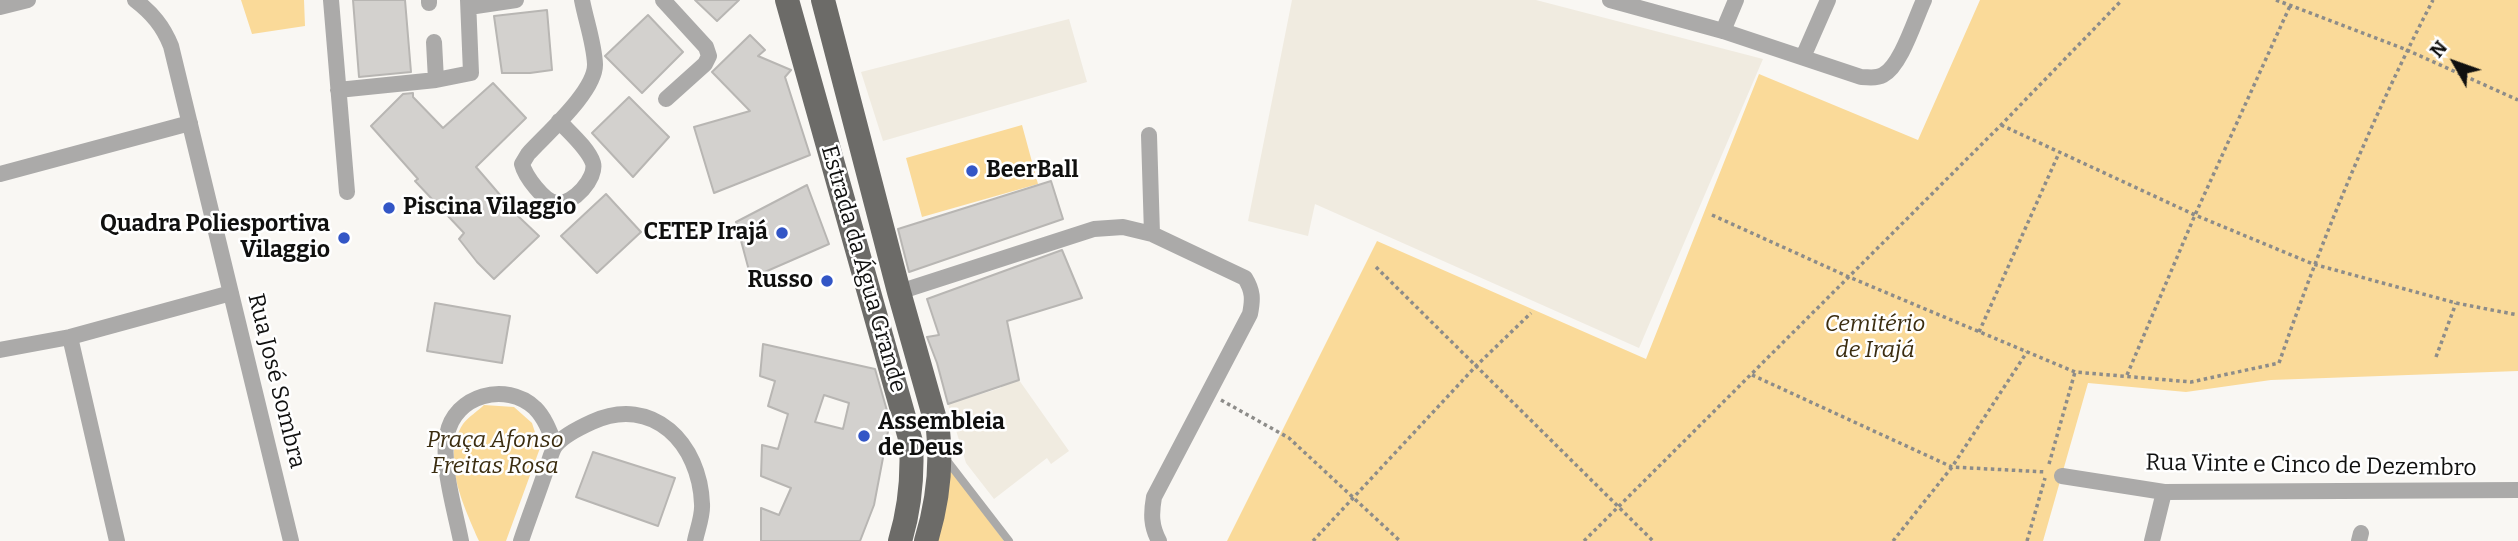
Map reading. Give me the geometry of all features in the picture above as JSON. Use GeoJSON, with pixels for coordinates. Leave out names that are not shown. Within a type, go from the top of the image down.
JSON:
{"type":"FeatureCollection","features":[{"type":"Feature","properties":{"kind":"main road","name":"Estrada da Água Grande"},"geometry":{"type":"LineString","coordinates":[[788,0],[911,442],[911,492],[900,541]]}},
{"type":"Feature","properties":{"kind":"main road","name":"Estrada da Água Grande"},"geometry":{"type":"LineString","coordinates":[[823,0],[938,430],[940,453],[933,517],[926,541]]}},
{"type":"Feature","properties":{"kind":"street"},"geometry":{"type":"LineString","coordinates":[[0,7],[28,0]]}},
{"type":"Feature","properties":{"kind":"street","name":"Rua José Sombra"},"geometry":{"type":"LineString","coordinates":[[135,0],[150,11],[165,30],[291,541]]}},
{"type":"Feature","properties":{"kind":"street"},"geometry":{"type":"LineString","coordinates":[[331,0],[347,192]]}},
{"type":"Feature","properties":{"kind":"street"},"geometry":{"type":"LineString","coordinates":[[338,90],[436,80],[471,73],[468,4],[516,0]]}},
{"type":"Feature","properties":{"kind":"street"},"geometry":{"type":"LineString","coordinates":[[559,121],[589,155],[593,164],[593,175],[579,193],[556,204],[525,175],[522,164],[528,154],[583,94],[591,81],[595,66],[582,0]]}},
{"type":"Feature","properties":{"kind":"street"},"geometry":{"type":"LineString","coordinates":[[663,0],[706,47],[709,56],[705,64],[666,99]]}},
{"type":"Feature","properties":{"kind":"street"},"geometry":{"type":"LineString","coordinates":[[1612,0],[1723,31],[1872,78],[1880,77],[1894,65],[1924,0]]}},
{"type":"Feature","properties":{"kind":"street"},"geometry":{"type":"LineString","coordinates":[[1723,31],[1736,0]]}},
{"type":"Feature","properties":{"kind":"street"},"geometry":{"type":"LineString","coordinates":[[1803,57],[1828,0]]}},
{"type":"Feature","properties":{"kind":"street"},"geometry":{"type":"LineString","coordinates":[[434,42],[436,80]]}},
{"type":"Feature","properties":{"kind":"street"},"geometry":{"type":"LineString","coordinates":[[0,174],[190,123]]}},
{"type":"Feature","properties":{"kind":"street"},"geometry":{"type":"LineString","coordinates":[[1149,135],[1152,234]]}},
{"type":"Feature","properties":{"kind":"street"},"geometry":{"type":"LineString","coordinates":[[899,292],[1094,229],[1123,227],[1152,234],[1245,278],[1252,288],[1250,314],[1154,497],[1151,514],[1153,530],[1159,541]]}},
{"type":"Feature","properties":{"kind":"street"},"geometry":{"type":"LineString","coordinates":[[0,350],[70,337],[231,293]]}},
{"type":"Feature","properties":{"kind":"street"},"geometry":{"type":"LineString","coordinates":[[70,337],[117,541]]}},
{"type":"Feature","properties":{"kind":"street"},"geometry":{"type":"LineString","coordinates":[[461,541],[446,463],[447,435],[455,414],[474,399],[497,392],[522,398],[535,408],[546,422],[555,445]]}},
{"type":"Feature","properties":{"kind":"street"},"geometry":{"type":"LineString","coordinates":[[521,541],[555,445],[580,427],[603,417],[629,412],[657,420],[673,432],[687,448],[698,474],[703,506],[695,541]]}},
{"type":"Feature","properties":{"kind":"street","name":"Rua Vinte e Cinco de Dezembro"},"geometry":{"type":"LineString","coordinates":[[2054,474],[2164,492],[2518,490]]}},
{"type":"Feature","properties":{"kind":"street"},"geometry":{"type":"LineString","coordinates":[[2152,541],[2164,492]]}},
{"type":"Feature","properties":{"kind":"lane"},"geometry":{"type":"LineString","coordinates":[[940,453],[954,467],[1009,541]]}},
{"type":"Feature","properties":{"kind":"path"},"geometry":{"type":"LineString","coordinates":[[1584,541],[2001,125],[2122,0]]}},
{"type":"Feature","properties":{"kind":"path"},"geometry":{"type":"LineString","coordinates":[[2276,0],[2407,50],[2518,100]]}},
{"type":"Feature","properties":{"kind":"path"},"geometry":{"type":"LineString","coordinates":[[1712,215],[1849,277],[2075,372],[2190,382],[2279,363],[2313,264],[2407,50],[2433,0]]}},
{"type":"Feature","properties":{"kind":"path"},"geometry":{"type":"LineString","coordinates":[[2127,375],[2195,215],[2290,6]]}},
{"type":"Feature","properties":{"kind":"path"},"geometry":{"type":"LineString","coordinates":[[2001,125],[2195,215],[2313,264],[2456,303],[2518,315]]}},
{"type":"Feature","properties":{"kind":"path"},"geometry":{"type":"LineString","coordinates":[[1979,332],[2059,153]]}},
{"type":"Feature","properties":{"kind":"path"},"geometry":{"type":"LineString","coordinates":[[1376,267],[1653,541]]}},
{"type":"Feature","properties":{"kind":"path"},"geometry":{"type":"LineString","coordinates":[[2436,357],[2456,303]]}},
{"type":"Feature","properties":{"kind":"path"},"geometry":{"type":"LineString","coordinates":[[1313,541],[1476,366],[1531,313]]}},
{"type":"Feature","properties":{"kind":"path"},"geometry":{"type":"LineString","coordinates":[[1893,541],[1952,467],[2027,352]]}},
{"type":"Feature","properties":{"kind":"path"},"geometry":{"type":"LineString","coordinates":[[2027,541],[2054,474],[2075,372]]}},
{"type":"Feature","properties":{"kind":"path"},"geometry":{"type":"LineString","coordinates":[[1752,375],[1952,467],[2054,474]]}},
{"type":"Feature","properties":{"kind":"path"},"geometry":{"type":"LineString","coordinates":[[1208,393],[1289,438],[1400,541]]}},
{"type":"Feature","properties":{"kind":"shaded area"},"geometry":{"type":"Polygon","coordinates":[[[1292,0],[1536,0],[1763,59],[1639,348],[1315,204],[1308,236],[1248,221],[1292,0]]]}},
{"type":"Feature","properties":{"kind":"shaded area"},"geometry":{"type":"Polygon","coordinates":[[[1069,19],[1087,82],[883,141],[861,72],[1069,19]]]}},
{"type":"Feature","properties":{"kind":"shaded area"},"geometry":{"type":"Polygon","coordinates":[[[1019,380],[1069,451],[1051,464],[1047,458],[994,499],[966,463],[948,404],[1001,388],[1000,384],[1019,380]]]}},
{"type":"Feature","properties":{"kind":"green space"},"geometry":{"type":"Polygon","coordinates":[[[241,0],[304,0],[305,26],[252,34],[241,0]]]}},
{"type":"Feature","properties":{"kind":"green space","name":"Cemitério de Irajá"},"geometry":{"type":"Polygon","coordinates":[[[1980,0],[2518,0],[2518,371],[2271,380],[2186,392],[2088,383],[2043,541],[1227,541],[1377,241],[1646,359],[1759,74],[1918,140],[1980,0]]]}},
{"type":"Feature","properties":{"kind":"green space","name":"BeerBall"},"geometry":{"type":"Polygon","coordinates":[[[1022,125],[1038,184],[922,217],[906,158],[1022,125]]]}},
{"type":"Feature","properties":{"kind":"green space","name":"Praça Afonso Freitas Rosa"},"geometry":{"type":"Polygon","coordinates":[[[484,405],[514,407],[532,423],[540,448],[506,541],[479,541],[462,499],[454,468],[454,452],[463,424],[484,405]]]}},
{"type":"Feature","properties":{"kind":"green space"},"geometry":{"type":"Polygon","coordinates":[[[944,459],[1004,541],[930,541],[944,459]]]}},
{"type":"Feature","properties":{"kind":"building"},"geometry":{"type":"Polygon","coordinates":[[[353,0],[405,0],[411,72],[359,77],[353,0]]]}},
{"type":"Feature","properties":{"kind":"building"},"geometry":{"type":"Polygon","coordinates":[[[695,0],[739,0],[717,21],[695,0]]]}},
{"type":"Feature","properties":{"kind":"building"},"geometry":{"type":"Polygon","coordinates":[[[547,10],[552,70],[502,73],[494,16],[547,10]]]}},
{"type":"Feature","properties":{"kind":"building"},"geometry":{"type":"Polygon","coordinates":[[[648,15],[683,52],[642,93],[605,56],[648,15]]]}},
{"type":"Feature","properties":{"kind":"building"},"geometry":{"type":"Polygon","coordinates":[[[750,35],[765,50],[758,56],[791,70],[785,77],[810,155],[714,193],[694,127],[750,111],[712,72],[750,35]]]}},
{"type":"Feature","properties":{"kind":"building"},"geometry":{"type":"Polygon","coordinates":[[[493,83],[526,118],[476,167],[539,236],[494,279],[459,239],[464,233],[415,181],[418,179],[371,126],[403,94],[413,93],[413,97],[443,128],[493,83]]]}},
{"type":"Feature","properties":{"kind":"building"},"geometry":{"type":"Polygon","coordinates":[[[629,97],[669,137],[633,177],[592,133],[629,97]]]}},
{"type":"Feature","properties":{"kind":"building"},"geometry":{"type":"Polygon","coordinates":[[[1051,181],[1063,219],[909,272],[898,229],[1051,181]]]}},
{"type":"Feature","properties":{"kind":"building","name":"CETEP Irajá"},"geometry":{"type":"Polygon","coordinates":[[[807,185],[829,244],[751,278],[736,222],[807,185]]]}},
{"type":"Feature","properties":{"kind":"building"},"geometry":{"type":"Polygon","coordinates":[[[606,194],[641,232],[597,273],[561,236],[606,194]]]}},
{"type":"Feature","properties":{"kind":"building"},"geometry":{"type":"Polygon","coordinates":[[[1062,250],[1082,298],[1007,321],[1019,380],[948,404],[927,337],[939,335],[927,299],[1062,250]]]}},
{"type":"Feature","properties":{"kind":"building"},"geometry":{"type":"Polygon","coordinates":[[[435,303],[510,316],[502,363],[427,351],[435,303]]]}},
{"type":"Feature","properties":{"kind":"building"},"geometry":{"type":"Polygon","coordinates":[[[763,344],[875,369],[890,421],[874,505],[860,541],[761,541],[761,508],[779,515],[791,488],[761,476],[762,445],[778,449],[788,414],[768,406],[775,381],[760,376],[763,344]],[[824,395],[815,422],[843,429],[849,403],[824,395]]]}},
{"type":"Feature","properties":{"kind":"building"},"geometry":{"type":"Polygon","coordinates":[[[593,452],[675,478],[658,526],[576,497],[593,452]]]}},
{"type":"Feature","properties":{"kind":"place","name":"BeerBall"},"geometry":{"type":"Point","coordinates":[972,171]}},
{"type":"Feature","properties":{"kind":"place","name":"Piscina Vilaggio"},"geometry":{"type":"Point","coordinates":[389,208]}},
{"type":"Feature","properties":{"kind":"place","name":"CETEP Irajá"},"geometry":{"type":"Point","coordinates":[782,233]}},
{"type":"Feature","properties":{"kind":"place","name":"Quadra Poliesportiva Vilaggio"},"geometry":{"type":"Point","coordinates":[344,238]}},
{"type":"Feature","properties":{"kind":"place","name":"Russo"},"geometry":{"type":"Point","coordinates":[827,281]}},
{"type":"Feature","properties":{"kind":"place","name":"Assembleia de Deus"},"geometry":{"type":"Point","coordinates":[864,436]}}]}
